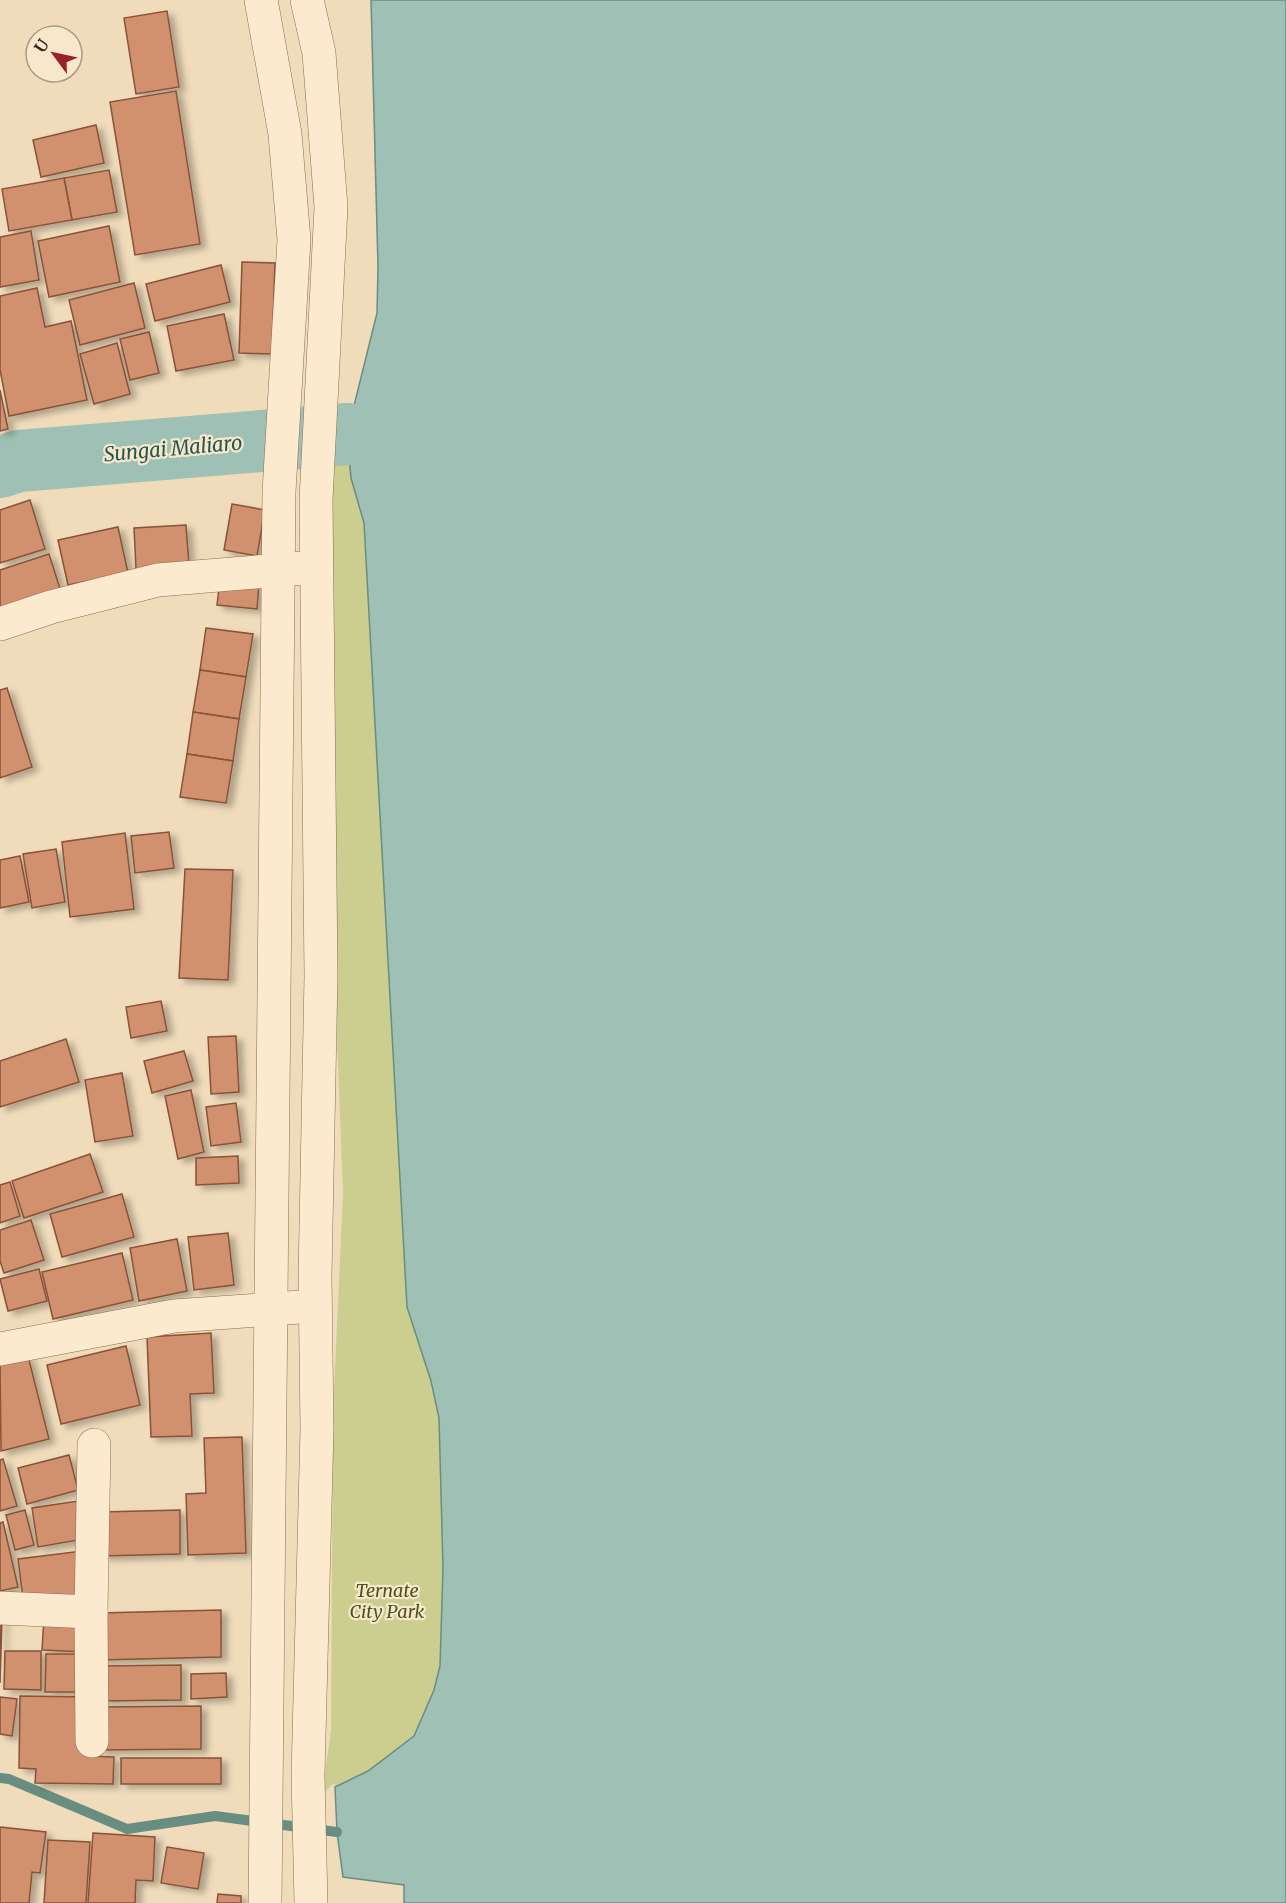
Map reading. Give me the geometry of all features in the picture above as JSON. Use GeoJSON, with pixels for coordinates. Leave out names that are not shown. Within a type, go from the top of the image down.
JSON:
{"type":"FeatureCollection","features":[{"type":"Feature","properties":{"kind":"street"},"geometry":{"type":"LineString","coordinates":[[261,0],[285,134],[294,240],[279,492],[265,1903]]}},
{"type":"Feature","properties":{"kind":"street"},"geometry":{"type":"LineString","coordinates":[[308,0],[319,53],[331,207],[316,500],[321,976],[315,1306],[317,1429],[308,1775],[311,1903]]}},
{"type":"Feature","properties":{"kind":"street"},"geometry":{"type":"LineString","coordinates":[[274,69],[319,53]]}},
{"type":"Feature","properties":{"kind":"street"},"geometry":{"type":"LineString","coordinates":[[0,624],[158,580],[316,567]]}},
{"type":"Feature","properties":{"kind":"street"},"geometry":{"type":"LineString","coordinates":[[0,1349],[174,1316],[315,1306]]}},
{"type":"Feature","properties":{"kind":"street"},"geometry":{"type":"LineString","coordinates":[[92,1742],[91,1612],[94,1445]]}},
{"type":"Feature","properties":{"kind":"street"},"geometry":{"type":"LineString","coordinates":[[0,1608],[91,1612]]}},
{"type":"Feature","properties":{"kind":"green space","name":"Ternate City Park"},"geometry":{"type":"Polygon","coordinates":[[[348,443],[351,478],[364,523],[407,1307],[431,1381],[439,1418],[443,1568],[440,1666],[434,1690],[414,1736],[368,1771],[339,1788],[333,1784],[322,1794],[331,1730],[333,1412],[343,1194],[336,1011],[330,471],[348,443]]]}},
{"type":"Feature","properties":{"kind":"water"},"geometry":{"type":"Polygon","coordinates":[[[371,0],[1286,0],[1286,1903],[404,1903],[404,1885],[343,1877],[337,1832],[335,1787],[368,1771],[414,1736],[434,1690],[440,1666],[443,1568],[439,1418],[431,1381],[407,1307],[364,523],[351,478],[347,434],[377,313],[378,267],[371,0]]]}},
{"type":"Feature","properties":{"kind":"building"},"geometry":{"type":"Polygon","coordinates":[[[167,11],[179,87],[136,94],[124,18],[167,11]]]}},
{"type":"Feature","properties":{"kind":"building"},"geometry":{"type":"Polygon","coordinates":[[[176,91],[200,244],[135,255],[110,102],[176,91]]]}},
{"type":"Feature","properties":{"kind":"building"},"geometry":{"type":"Polygon","coordinates":[[[96,125],[104,163],[41,177],[33,140],[96,125]]]}},
{"type":"Feature","properties":{"kind":"building"},"geometry":{"type":"Polygon","coordinates":[[[109,170],[117,212],[72,220],[64,178],[109,170]]]}},
{"type":"Feature","properties":{"kind":"building"},"geometry":{"type":"Polygon","coordinates":[[[64,178],[72,220],[9,231],[2,189],[64,178]]]}},
{"type":"Feature","properties":{"kind":"building"},"geometry":{"type":"Polygon","coordinates":[[[109,226],[120,282],[49,297],[38,241],[109,226]]]}},
{"type":"Feature","properties":{"kind":"building"},"geometry":{"type":"Polygon","coordinates":[[[31,231],[39,280],[0,287],[0,237],[31,231]]]}},
{"type":"Feature","properties":{"kind":"building"},"geometry":{"type":"Polygon","coordinates":[[[242,262],[275,263],[272,354],[239,353],[242,262]]]}},
{"type":"Feature","properties":{"kind":"building"},"geometry":{"type":"Polygon","coordinates":[[[221,265],[230,302],[155,321],[146,284],[221,265]]]}},
{"type":"Feature","properties":{"kind":"building"},"geometry":{"type":"Polygon","coordinates":[[[134,283],[145,328],[80,345],[69,300],[134,283]]]}},
{"type":"Feature","properties":{"kind":"building"},"geometry":{"type":"Polygon","coordinates":[[[37,288],[45,327],[71,321],[87,400],[9,416],[0,370],[0,296],[37,288]]]}},
{"type":"Feature","properties":{"kind":"building"},"geometry":{"type":"Polygon","coordinates":[[[224,314],[234,360],[176,371],[167,326],[224,314]]]}},
{"type":"Feature","properties":{"kind":"building"},"geometry":{"type":"Polygon","coordinates":[[[149,332],[159,373],[130,380],[120,339],[149,332]]]}},
{"type":"Feature","properties":{"kind":"building"},"geometry":{"type":"Polygon","coordinates":[[[117,343],[130,394],[94,404],[80,354],[117,343]]]}},
{"type":"Feature","properties":{"kind":"building"},"geometry":{"type":"Polygon","coordinates":[[[0,390],[8,429],[0,431],[0,390]]]}},
{"type":"Feature","properties":{"kind":"building"},"geometry":{"type":"Polygon","coordinates":[[[30,500],[45,549],[0,563],[0,510],[30,500]]]}},
{"type":"Feature","properties":{"kind":"building"},"geometry":{"type":"Polygon","coordinates":[[[232,504],[265,510],[257,556],[224,550],[232,504]]]}},
{"type":"Feature","properties":{"kind":"building"},"geometry":{"type":"Polygon","coordinates":[[[186,525],[189,565],[136,569],[134,528],[186,525]]]}},
{"type":"Feature","properties":{"kind":"building"},"geometry":{"type":"Polygon","coordinates":[[[118,527],[128,573],[68,585],[58,540],[118,527]]]}},
{"type":"Feature","properties":{"kind":"building"},"geometry":{"type":"Polygon","coordinates":[[[49,554],[62,595],[0,614],[0,570],[49,554]]]}},
{"type":"Feature","properties":{"kind":"building"},"geometry":{"type":"Polygon","coordinates":[[[220,580],[259,584],[257,609],[217,605],[220,580]]]}},
{"type":"Feature","properties":{"kind":"building"},"geometry":{"type":"Polygon","coordinates":[[[206,628],[253,634],[246,677],[200,670],[206,628]]]}},
{"type":"Feature","properties":{"kind":"building"},"geometry":{"type":"Polygon","coordinates":[[[200,670],[246,677],[239,719],[193,712],[200,670]]]}},
{"type":"Feature","properties":{"kind":"building"},"geometry":{"type":"Polygon","coordinates":[[[7,688],[32,767],[0,778],[0,690],[7,688]]]}},
{"type":"Feature","properties":{"kind":"building"},"geometry":{"type":"Polygon","coordinates":[[[193,712],[239,719],[233,761],[187,754],[193,712]]]}},
{"type":"Feature","properties":{"kind":"building"},"geometry":{"type":"Polygon","coordinates":[[[187,754],[233,761],[226,803],[180,797],[187,754]]]}},
{"type":"Feature","properties":{"kind":"building"},"geometry":{"type":"Polygon","coordinates":[[[169,832],[174,868],[135,873],[131,836],[169,832]]]}},
{"type":"Feature","properties":{"kind":"building"},"geometry":{"type":"Polygon","coordinates":[[[125,833],[134,909],[70,917],[62,842],[125,833]]]}},
{"type":"Feature","properties":{"kind":"building"},"geometry":{"type":"Polygon","coordinates":[[[56,849],[65,902],[32,908],[23,854],[56,849]]]}},
{"type":"Feature","properties":{"kind":"building"},"geometry":{"type":"Polygon","coordinates":[[[20,856],[29,902],[0,908],[0,860],[20,856]]]}},
{"type":"Feature","properties":{"kind":"building"},"geometry":{"type":"Polygon","coordinates":[[[185,869],[233,870],[228,980],[179,978],[185,869]]]}},
{"type":"Feature","properties":{"kind":"building"},"geometry":{"type":"Polygon","coordinates":[[[161,1001],[167,1031],[131,1038],[126,1007],[161,1001]]]}},
{"type":"Feature","properties":{"kind":"building"},"geometry":{"type":"Polygon","coordinates":[[[236,1036],[239,1092],[211,1094],[208,1037],[236,1036]]]}},
{"type":"Feature","properties":{"kind":"building"},"geometry":{"type":"Polygon","coordinates":[[[66,1039],[79,1082],[0,1107],[0,1061],[66,1039]]]}},
{"type":"Feature","properties":{"kind":"building"},"geometry":{"type":"Polygon","coordinates":[[[184,1051],[193,1081],[152,1093],[144,1061],[184,1051]]]}},
{"type":"Feature","properties":{"kind":"building"},"geometry":{"type":"Polygon","coordinates":[[[122,1073],[133,1136],[95,1142],[85,1080],[122,1073]]]}},
{"type":"Feature","properties":{"kind":"building"},"geometry":{"type":"Polygon","coordinates":[[[191,1090],[204,1152],[178,1159],[165,1096],[191,1090]]]}},
{"type":"Feature","properties":{"kind":"building"},"geometry":{"type":"Polygon","coordinates":[[[236,1103],[241,1142],[211,1146],[206,1107],[236,1103]]]}},
{"type":"Feature","properties":{"kind":"building"},"geometry":{"type":"Polygon","coordinates":[[[90,1154],[103,1192],[24,1218],[12,1181],[90,1154]]]}},
{"type":"Feature","properties":{"kind":"building"},"geometry":{"type":"Polygon","coordinates":[[[238,1156],[239,1183],[196,1185],[196,1158],[238,1156]]]}},
{"type":"Feature","properties":{"kind":"building"},"geometry":{"type":"Polygon","coordinates":[[[10,1182],[20,1216],[0,1223],[0,1185],[10,1182]]]}},
{"type":"Feature","properties":{"kind":"building"},"geometry":{"type":"Polygon","coordinates":[[[122,1194],[134,1237],[62,1257],[50,1214],[122,1194]]]}},
{"type":"Feature","properties":{"kind":"building"},"geometry":{"type":"Polygon","coordinates":[[[31,1220],[44,1260],[4,1273],[0,1261],[0,1230],[31,1220]]]}},
{"type":"Feature","properties":{"kind":"building"},"geometry":{"type":"Polygon","coordinates":[[[228,1233],[234,1285],[194,1290],[188,1237],[228,1233]]]}},
{"type":"Feature","properties":{"kind":"building"},"geometry":{"type":"Polygon","coordinates":[[[177,1239],[187,1291],[139,1301],[130,1248],[177,1239]]]}},
{"type":"Feature","properties":{"kind":"building"},"geometry":{"type":"Polygon","coordinates":[[[122,1253],[133,1300],[53,1319],[42,1272],[122,1253]]]}},
{"type":"Feature","properties":{"kind":"building"},"geometry":{"type":"Polygon","coordinates":[[[39,1269],[47,1301],[8,1311],[0,1279],[39,1269]]]}},
{"type":"Feature","properties":{"kind":"building"},"geometry":{"type":"Polygon","coordinates":[[[211,1333],[214,1393],[190,1394],[192,1436],[151,1437],[147,1337],[211,1333]]]}},
{"type":"Feature","properties":{"kind":"building"},"geometry":{"type":"Polygon","coordinates":[[[126,1346],[140,1405],[61,1424],[47,1365],[126,1346]]]}},
{"type":"Feature","properties":{"kind":"building"},"geometry":{"type":"Polygon","coordinates":[[[28,1356],[49,1439],[1,1451],[0,1363],[28,1356]]]}},
{"type":"Feature","properties":{"kind":"building"},"geometry":{"type":"Polygon","coordinates":[[[242,1437],[246,1553],[188,1555],[186,1494],[206,1493],[204,1438],[242,1437]]]}},
{"type":"Feature","properties":{"kind":"building"},"geometry":{"type":"Polygon","coordinates":[[[69,1455],[78,1490],[27,1504],[18,1468],[69,1455]]]}},
{"type":"Feature","properties":{"kind":"building"},"geometry":{"type":"Polygon","coordinates":[[[3,1459],[17,1506],[0,1511],[0,1460],[3,1459]]]}},
{"type":"Feature","properties":{"kind":"building"},"geometry":{"type":"Polygon","coordinates":[[[78,1501],[84,1539],[38,1547],[32,1508],[78,1501]]]}},
{"type":"Feature","properties":{"kind":"building"},"geometry":{"type":"Polygon","coordinates":[[[25,1510],[34,1545],[15,1550],[6,1515],[25,1510]]]}},
{"type":"Feature","properties":{"kind":"building"},"geometry":{"type":"Polygon","coordinates":[[[180,1510],[180,1554],[102,1556],[101,1512],[180,1510]]]}},
{"type":"Feature","properties":{"kind":"building"},"geometry":{"type":"Polygon","coordinates":[[[3,1522],[18,1587],[0,1591],[0,1523],[3,1522]]]}},
{"type":"Feature","properties":{"kind":"building"},"geometry":{"type":"Polygon","coordinates":[[[82,1551],[88,1598],[24,1606],[18,1559],[82,1551]]]}},
{"type":"Feature","properties":{"kind":"building"},"geometry":{"type":"Polygon","coordinates":[[[221,1610],[221,1657],[99,1660],[99,1613],[221,1610]]]}},
{"type":"Feature","properties":{"kind":"building"},"geometry":{"type":"Polygon","coordinates":[[[44,1618],[86,1620],[85,1652],[42,1650],[44,1618]]]}},
{"type":"Feature","properties":{"kind":"building"},"geometry":{"type":"Polygon","coordinates":[[[0,1619],[2,1619],[0,1683],[0,1619]]]}},
{"type":"Feature","properties":{"kind":"building"},"geometry":{"type":"Polygon","coordinates":[[[5,1651],[41,1651],[41,1690],[4,1689],[5,1651]]]}},
{"type":"Feature","properties":{"kind":"building"},"geometry":{"type":"Polygon","coordinates":[[[46,1654],[87,1654],[87,1692],[45,1692],[46,1654]]]}},
{"type":"Feature","properties":{"kind":"building"},"geometry":{"type":"Polygon","coordinates":[[[181,1665],[181,1700],[102,1701],[102,1666],[181,1665]]]}},
{"type":"Feature","properties":{"kind":"building"},"geometry":{"type":"Polygon","coordinates":[[[226,1673],[227,1697],[191,1699],[191,1674],[226,1673]]]}},
{"type":"Feature","properties":{"kind":"building"},"geometry":{"type":"Polygon","coordinates":[[[20,1696],[90,1697],[88,1756],[114,1757],[113,1784],[35,1783],[36,1769],[19,1768],[20,1696]]]}},
{"type":"Feature","properties":{"kind":"building"},"geometry":{"type":"Polygon","coordinates":[[[0,1697],[17,1699],[12,1736],[0,1734],[0,1697]]]}},
{"type":"Feature","properties":{"kind":"building"},"geometry":{"type":"Polygon","coordinates":[[[201,1706],[201,1749],[99,1750],[99,1707],[201,1706]]]}},
{"type":"Feature","properties":{"kind":"building"},"geometry":{"type":"Polygon","coordinates":[[[121,1758],[221,1758],[221,1784],[121,1784],[121,1758]]]}},
{"type":"Feature","properties":{"kind":"building"},"geometry":{"type":"Polygon","coordinates":[[[0,1827],[46,1832],[40,1873],[32,1872],[29,1903],[0,1903],[0,1827]]]}},
{"type":"Feature","properties":{"kind":"building"},"geometry":{"type":"Polygon","coordinates":[[[93,1833],[155,1837],[153,1881],[136,1880],[135,1903],[88,1903],[93,1833]]]}},
{"type":"Feature","properties":{"kind":"building"},"geometry":{"type":"Polygon","coordinates":[[[48,1840],[90,1842],[86,1903],[44,1903],[48,1840]]]}},
{"type":"Feature","properties":{"kind":"building"},"geometry":{"type":"Polygon","coordinates":[[[167,1847],[204,1853],[198,1889],[161,1883],[167,1847]]]}},
{"type":"Feature","properties":{"kind":"building"},"geometry":{"type":"Polygon","coordinates":[[[218,1894],[241,1896],[241,1903],[217,1903],[218,1894]]]}},
{"type":"Feature","properties":{"kind":"waterway","name":"Sungai Maliaro"},"geometry":{"type":"LineString","coordinates":[[0,467],[19,461],[347,434]]}},
{"type":"Feature","properties":{"kind":"waterway"},"geometry":{"type":"LineString","coordinates":[[0,1778],[9,1779],[127,1829],[215,1816],[337,1832]]}}]}
